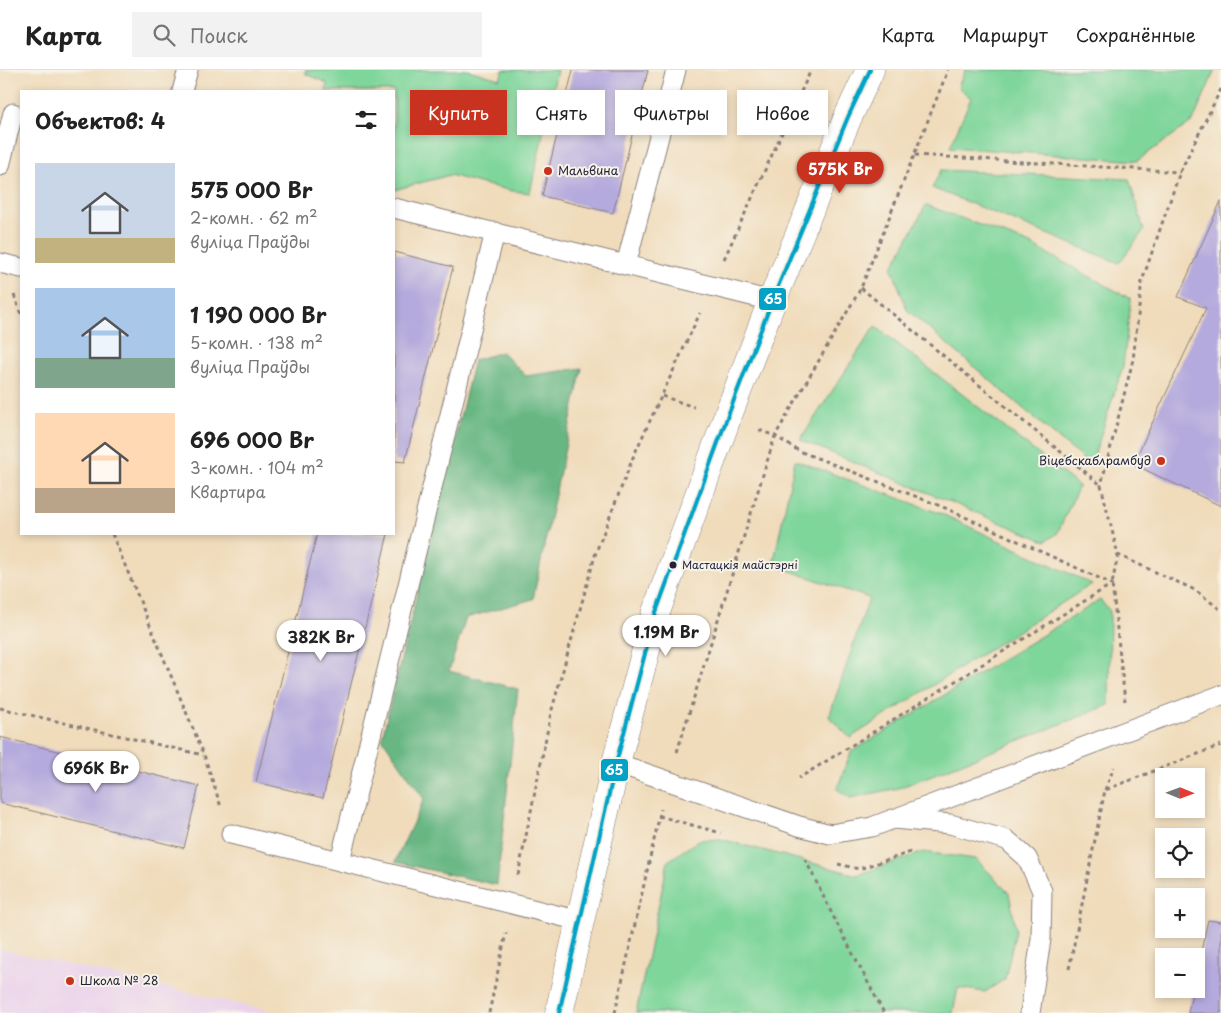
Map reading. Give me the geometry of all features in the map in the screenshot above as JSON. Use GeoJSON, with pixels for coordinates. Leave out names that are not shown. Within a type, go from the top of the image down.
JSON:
{"type":"FeatureCollection","features":[{"type":"Feature","properties":{"kind":"main road"},"geometry":{"type":"LineString","coordinates":[[559,1013],[616,763],[656,612],[772,301],[848,117],[870,70]]}},
{"type":"Feature","properties":{"kind":"lane"},"geometry":{"type":"LineString","coordinates":[[182,90],[188,70]]}},
{"type":"Feature","properties":{"kind":"lane"},"geometry":{"type":"LineString","coordinates":[[626,265],[676,70]]}},
{"type":"Feature","properties":{"kind":"lane"},"geometry":{"type":"LineString","coordinates":[[0,166],[11,112]]}},
{"type":"Feature","properties":{"kind":"lane"},"geometry":{"type":"LineString","coordinates":[[395,208],[772,301]]}},
{"type":"Feature","properties":{"kind":"lane"},"geometry":{"type":"LineString","coordinates":[[340,861],[495,232]]}},
{"type":"Feature","properties":{"kind":"lane"},"geometry":{"type":"LineString","coordinates":[[0,263],[20,268]]}},
{"type":"Feature","properties":{"kind":"lane"},"geometry":{"type":"LineString","coordinates":[[616,763],[799,826],[830,834],[872,827],[1221,695]]}},
{"type":"Feature","properties":{"kind":"lane"},"geometry":{"type":"LineString","coordinates":[[893,819],[950,824],[1007,840],[1027,858],[1042,891],[1041,938],[1030,1013]]}},
{"type":"Feature","properties":{"kind":"lane"},"geometry":{"type":"LineString","coordinates":[[231,834],[580,921]]}},
{"type":"Feature","properties":{"kind":"path"},"geometry":{"type":"LineString","coordinates":[[518,876],[551,713],[596,552],[634,455],[811,70]]}},
{"type":"Feature","properties":{"kind":"path"},"geometry":{"type":"LineString","coordinates":[[615,1013],[668,780],[774,436],[861,288],[948,70]]}},
{"type":"Feature","properties":{"kind":"path"},"geometry":{"type":"LineString","coordinates":[[1068,974],[1105,790],[1128,730],[1112,584],[1118,555],[1101,485],[1133,360],[1142,281],[1180,172],[1221,89]]}},
{"type":"Feature","properties":{"kind":"path"},"geometry":{"type":"LineString","coordinates":[[915,155],[1180,172]]}},
{"type":"Feature","properties":{"kind":"path"},"geometry":{"type":"LineString","coordinates":[[861,288],[1101,485]]}},
{"type":"Feature","properties":{"kind":"path"},"geometry":{"type":"LineString","coordinates":[[662,396],[774,436],[799,451],[943,507],[1112,584]]}},
{"type":"Feature","properties":{"kind":"path"},"geometry":{"type":"LineString","coordinates":[[112,535],[204,755],[231,834]]}},
{"type":"Feature","properties":{"kind":"path"},"geometry":{"type":"LineString","coordinates":[[1118,555],[1195,590],[1221,610]]}},
{"type":"Feature","properties":{"kind":"path"},"geometry":{"type":"LineString","coordinates":[[799,778],[1112,584]]}},
{"type":"Feature","properties":{"kind":"path"},"geometry":{"type":"LineString","coordinates":[[0,708],[204,755]]}},
{"type":"Feature","properties":{"kind":"path"},"geometry":{"type":"LineString","coordinates":[[1105,790],[1221,745]]}},
{"type":"Feature","properties":{"kind":"path"},"geometry":{"type":"LineString","coordinates":[[659,816],[722,833]]}},
{"type":"Feature","properties":{"kind":"path"},"geometry":{"type":"LineString","coordinates":[[831,863],[859,869],[914,851]]}},
{"type":"Feature","properties":{"kind":"path"},"geometry":{"type":"LineString","coordinates":[[813,858],[804,856],[884,1013]]}},
{"type":"Feature","properties":{"kind":"path"},"geometry":{"type":"LineString","coordinates":[[489,1013],[506,932]]}},
{"type":"Feature","properties":{"kind":"shaded area","name":"Школа № 28"},"geometry":{"type":"Polygon","coordinates":[[[0,949],[278,1013],[0,1013],[0,949]]]}},
{"type":"Feature","properties":{"kind":"green space"},"geometry":{"type":"Polygon","coordinates":[[[305,70],[468,70],[500,79],[503,70],[557,70],[553,90],[517,90],[517,135],[543,135],[530,193],[513,191],[450,175],[395,190],[395,90],[326,90],[327,83],[306,74],[305,70]]]}},
{"type":"Feature","properties":{"kind":"green space"},"geometry":{"type":"Polygon","coordinates":[[[965,70],[1215,70],[1193,121],[1137,161],[950,147],[971,98],[958,87],[965,70]]]}},
{"type":"Feature","properties":{"kind":"green space"},"geometry":{"type":"Polygon","coordinates":[[[941,170],[1129,179],[1144,230],[1119,263],[932,188],[941,170]]]}},
{"type":"Feature","properties":{"kind":"green space"},"geometry":{"type":"Polygon","coordinates":[[[926,205],[1028,243],[1131,299],[1123,366],[1091,466],[907,310],[892,268],[926,205]]]}},
{"type":"Feature","properties":{"kind":"green space"},"geometry":{"type":"Polygon","coordinates":[[[875,326],[1079,486],[1057,534],[1045,541],[800,440],[875,326]]]}},
{"type":"Feature","properties":{"kind":"green space"},"geometry":{"type":"Polygon","coordinates":[[[502,352],[526,376],[582,368],[533,599],[466,618],[449,671],[518,689],[497,885],[395,862],[424,799],[382,738],[474,360],[502,352]]]}},
{"type":"Feature","properties":{"kind":"green space"},"geometry":{"type":"Polygon","coordinates":[[[795,460],[942,514],[1092,584],[850,738],[829,717],[869,598],[773,565],[795,460]]]}},
{"type":"Feature","properties":{"kind":"green space"},"geometry":{"type":"Polygon","coordinates":[[[1100,600],[1110,611],[1109,705],[899,788],[850,798],[837,789],[851,752],[1100,600]]]}},
{"type":"Feature","properties":{"kind":"green space"},"geometry":{"type":"Polygon","coordinates":[[[721,839],[857,875],[923,852],[976,859],[1009,893],[1016,930],[1005,979],[985,992],[958,988],[953,1013],[636,1013],[668,861],[699,840],[721,839]]]}},
{"type":"Feature","properties":{"kind":"building"},"geometry":{"type":"Polygon","coordinates":[[[573,70],[648,70],[643,90],[615,90],[615,135],[632,135],[613,213],[542,196],[557,135],[605,135],[605,90],[568,90],[573,70]]]}},
{"type":"Feature","properties":{"kind":"building"},"geometry":{"type":"Polygon","coordinates":[[[1221,201],[1221,506],[1133,464],[1206,308],[1178,297],[1221,201]]]}},
{"type":"Feature","properties":{"kind":"building"},"geometry":{"type":"Polygon","coordinates":[[[395,252],[453,267],[405,462],[395,461],[395,252]]]}},
{"type":"Feature","properties":{"kind":"building"},"geometry":{"type":"Polygon","coordinates":[[[317,535],[388,535],[323,798],[256,782],[317,535]]]}},
{"type":"Feature","properties":{"kind":"building"},"geometry":{"type":"Polygon","coordinates":[[[0,737],[199,786],[184,848],[0,803],[0,737]]]}},
{"type":"Feature","properties":{"kind":"building"},"geometry":{"type":"Polygon","coordinates":[[[1208,920],[1221,922],[1221,1013],[1188,1013],[1191,998],[1205,998],[1205,948],[1202,948],[1208,920]]]}},
{"type":"Feature","properties":{"kind":"transit line","name":"65"},"geometry":{"type":"LineString","coordinates":[[559,1013],[616,763],[656,612],[772,301],[848,117],[870,70]]}},
{"type":"Feature","properties":{"kind":"place","name":"Мальвина"},"geometry":{"type":"Point","coordinates":[548,171]}},
{"type":"Feature","properties":{"kind":"place","name":"Віцебскаблрамбуд"},"geometry":{"type":"Point","coordinates":[1161,461]}},
{"type":"Feature","properties":{"kind":"place","name":"Мастацкія майстэрні"},"geometry":{"type":"Point","coordinates":[673,565]}},
{"type":"Feature","properties":{"kind":"place","name":"Школа № 28"},"geometry":{"type":"Point","coordinates":[70,981]}}]}
